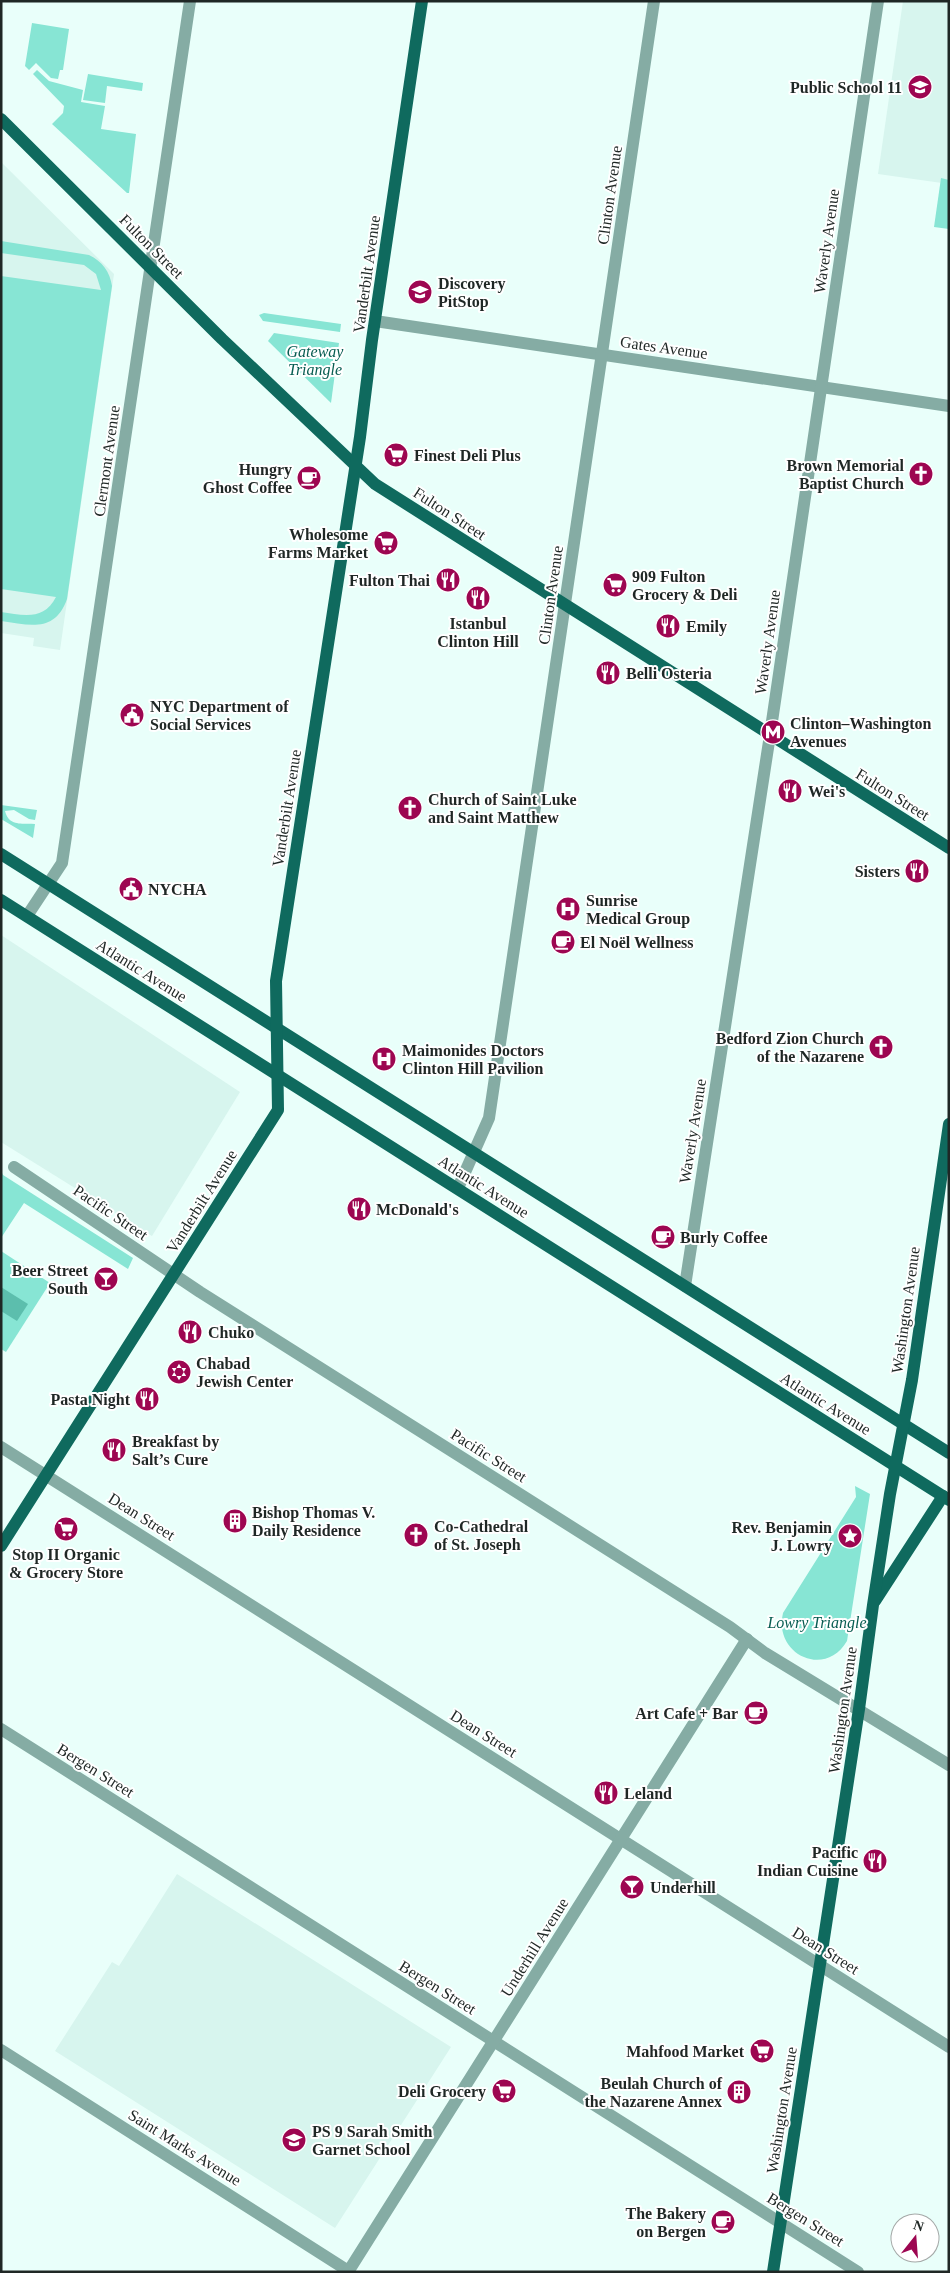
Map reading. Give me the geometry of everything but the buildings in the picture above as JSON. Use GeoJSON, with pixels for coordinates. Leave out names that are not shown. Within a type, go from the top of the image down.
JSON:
{"type":"FeatureCollection","features":[{"type":"Feature","properties":{"kind":"main road","name":"Vanderbilt Avenue"},"geometry":{"type":"LineString","coordinates":[[1,1546],[278,1110],[276,981],[356,468],[375,321],[422,1]]}},
{"type":"Feature","properties":{"kind":"main road","name":"Fulton Street"},"geometry":{"type":"LineString","coordinates":[[1,120],[151,269],[356,468],[375,484],[949,848]]}},
{"type":"Feature","properties":{"kind":"main road","name":"Atlantic Avenue"},"geometry":{"type":"LineString","coordinates":[[1,854],[276,1030],[949,1453]]}},
{"type":"Feature","properties":{"kind":"main road","name":"Atlantic Avenue"},"geometry":{"type":"LineString","coordinates":[[1,900],[946,1498]]}},
{"type":"Feature","properties":{"kind":"main road","name":"Washington Avenue"},"geometry":{"type":"LineString","coordinates":[[773,2272],[859,1709],[873,1604],[904,1424],[949,1124]]}},
{"type":"Feature","properties":{"kind":"main road"},"geometry":{"type":"LineString","coordinates":[[873,1604],[946,1498]]}},
{"type":"Feature","properties":{"kind":"street","name":"Clermont Avenue"},"geometry":{"type":"LineString","coordinates":[[27,916],[62,864],[190,1]]}},
{"type":"Feature","properties":{"kind":"street","name":"Clinton Avenue"},"geometry":{"type":"LineString","coordinates":[[458,1188],[489,1118],[654,1]]}},
{"type":"Feature","properties":{"kind":"street","name":"Waverly Avenue"},"geometry":{"type":"LineString","coordinates":[[685,1286],[770,735],[878,1]]}},
{"type":"Feature","properties":{"kind":"street","name":"Gates Avenue"},"geometry":{"type":"LineString","coordinates":[[375,321],[949,406]]}},
{"type":"Feature","properties":{"kind":"street","name":"Pacific Street"},"geometry":{"type":"LineString","coordinates":[[14,1167],[174,1274],[765,1653],[949,1765]]}},
{"type":"Feature","properties":{"kind":"street","name":"Dean Street"},"geometry":{"type":"LineString","coordinates":[[1,1447],[949,2047]]}},
{"type":"Feature","properties":{"kind":"street","name":"Underhill Avenue"},"geometry":{"type":"LineString","coordinates":[[349,2271],[747,1640]]}},
{"type":"Feature","properties":{"kind":"street","name":"Bergen Street"},"geometry":{"type":"LineString","coordinates":[[1,1729],[858,2272]]}},
{"type":"Feature","properties":{"kind":"street","name":"Saint Marks Avenue"},"geometry":{"type":"LineString","coordinates":[[1,2050],[349,2271]]}},
{"type":"Feature","properties":{"kind":"shaded area","name":"Public School 11"},"geometry":{"type":"Polygon","coordinates":[[[903,1],[949,1],[949,184],[878,174],[903,1]]]}},
{"type":"Feature","properties":{"kind":"shaded area"},"geometry":{"type":"Polygon","coordinates":[[[1,162],[114,274],[60,650],[33,646],[34,638],[1,633],[1,162]]]}},
{"type":"Feature","properties":{"kind":"shaded area"},"geometry":{"type":"Polygon","coordinates":[[[1,935],[240,1092],[152,1236],[1,1142],[1,935]]]}},
{"type":"Feature","properties":{"kind":"shaded area"},"geometry":{"type":"Polygon","coordinates":[[[1,1287],[28,1304],[17,1321],[1,1311],[1,1287]]]}},
{"type":"Feature","properties":{"kind":"shaded area","name":"PS 9 Sarah Smith Garnet School"},"geometry":{"type":"Polygon","coordinates":[[[177,1874],[451,2047],[335,2228],[55,2051],[112,1962],[119,1966],[177,1874]]]}},
{"type":"Feature","properties":{"kind":"green space"},"geometry":{"type":"Polygon","coordinates":[[[32,23],[69,29],[63,70],[60,70],[58,79],[51,78],[36,63],[29,70],[25,66],[32,23]]]}},
{"type":"Feature","properties":{"kind":"green space"},"geometry":{"type":"Polygon","coordinates":[[[37,70],[49,81],[83,90],[81,102],[105,106],[101,129],[136,134],[129,193],[52,124],[63,113],[64,106],[33,74],[37,70]]]}},
{"type":"Feature","properties":{"kind":"green space"},"geometry":{"type":"Polygon","coordinates":[[[88,74],[143,83],[142,91],[107,86],[105,103],[83,100],[88,74]]]}},
{"type":"Feature","properties":{"kind":"green space"},"geometry":{"type":"Polygon","coordinates":[[[941,178],[949,180],[949,229],[934,227],[941,178]]]}},
{"type":"Feature","properties":{"kind":"green space"},"geometry":{"type":"Polygon","coordinates":[[[1,241],[89,255],[98,260],[105,268],[112,286],[67,599],[56,617],[48,622],[31,625],[1,621],[1,612],[32,615],[45,610],[56,597],[1,589],[1,276],[101,290],[96,274],[84,265],[1,253],[1,241]]]}},
{"type":"Feature","properties":{"kind":"green space"},"geometry":{"type":"Polygon","coordinates":[[[264,313],[341,324],[340,332],[263,321],[259,315],[264,313]]]}},
{"type":"Feature","properties":{"kind":"green space","name":"Gateway Triangle"},"geometry":{"type":"Polygon","coordinates":[[[274,333],[339,343],[331,403],[268,341],[274,333]]]}},
{"type":"Feature","properties":{"kind":"green space"},"geometry":{"type":"Polygon","coordinates":[[[1,805],[37,810],[35,820],[29,819],[14,810],[5,811],[13,822],[35,824],[33,838],[1,819],[1,805]]]}},
{"type":"Feature","properties":{"kind":"green space"},"geometry":{"type":"Polygon","coordinates":[[[1,1171],[3,1175],[133,1258],[128,1269],[24,1203],[1,1238],[1,1171]]]}},
{"type":"Feature","properties":{"kind":"green space"},"geometry":{"type":"Polygon","coordinates":[[[1,1251],[50,1283],[6,1352],[1,1349],[1,1251]]]}},
{"type":"Feature","properties":{"kind":"green space","name":"Lowry Triangle"},"geometry":{"type":"Polygon","coordinates":[[[855,1486],[870,1494],[847,1641],[838,1652],[826,1658],[814,1660],[803,1657],[793,1650],[786,1640],[782,1628],[783,1613],[856,1497],[855,1486]]]}},
{"type":"Feature","properties":{"kind":"place","name":"Public School 11"},"geometry":{"type":"Point","coordinates":[920,87]}},
{"type":"Feature","properties":{"kind":"place","name":"Discovery PitStop"},"geometry":{"type":"Point","coordinates":[420,292]}},
{"type":"Feature","properties":{"kind":"place","name":"Finest Deli Plus"},"geometry":{"type":"Point","coordinates":[396,455]}},
{"type":"Feature","properties":{"kind":"place","name":"Brown Memorial Baptist Church"},"geometry":{"type":"Point","coordinates":[921,474]}},
{"type":"Feature","properties":{"kind":"place","name":"Hungry Ghost Coffee"},"geometry":{"type":"Point","coordinates":[309,478]}},
{"type":"Feature","properties":{"kind":"place","name":"Wholesome Farms Market"},"geometry":{"type":"Point","coordinates":[386,543]}},
{"type":"Feature","properties":{"kind":"place","name":"Fulton Thai"},"geometry":{"type":"Point","coordinates":[448,580]}},
{"type":"Feature","properties":{"kind":"place","name":"909 Fulton Grocery & Deli"},"geometry":{"type":"Point","coordinates":[615,585]}},
{"type":"Feature","properties":{"kind":"place","name":"Istanbul Clinton Hill"},"geometry":{"type":"Point","coordinates":[478,598]}},
{"type":"Feature","properties":{"kind":"place","name":"Emily"},"geometry":{"type":"Point","coordinates":[668,626]}},
{"type":"Feature","properties":{"kind":"place","name":"Belli Osteria"},"geometry":{"type":"Point","coordinates":[608,673]}},
{"type":"Feature","properties":{"kind":"place","name":"NYC Department of Social Services"},"geometry":{"type":"Point","coordinates":[132,715]}},
{"type":"Feature","properties":{"kind":"place","name":"Clinton–Washington Avenues"},"geometry":{"type":"Point","coordinates":[773,732]}},
{"type":"Feature","properties":{"kind":"place","name":"Wei's"},"geometry":{"type":"Point","coordinates":[790,791]}},
{"type":"Feature","properties":{"kind":"place","name":"Church of Saint Luke and Saint Matthew"},"geometry":{"type":"Point","coordinates":[410,808]}},
{"type":"Feature","properties":{"kind":"place","name":"Sisters"},"geometry":{"type":"Point","coordinates":[917,871]}},
{"type":"Feature","properties":{"kind":"place","name":"NYCHA"},"geometry":{"type":"Point","coordinates":[131,889]}},
{"type":"Feature","properties":{"kind":"place","name":"Sunrise Medical Group"},"geometry":{"type":"Point","coordinates":[568,909]}},
{"type":"Feature","properties":{"kind":"place","name":"El Noël Wellness"},"geometry":{"type":"Point","coordinates":[563,942]}},
{"type":"Feature","properties":{"kind":"place","name":"Bedford Zion Church of the Nazarene"},"geometry":{"type":"Point","coordinates":[881,1047]}},
{"type":"Feature","properties":{"kind":"place","name":"Maimonides Doctors Clinton Hill Pavilion"},"geometry":{"type":"Point","coordinates":[384,1059]}},
{"type":"Feature","properties":{"kind":"place","name":"McDonald's"},"geometry":{"type":"Point","coordinates":[359,1209]}},
{"type":"Feature","properties":{"kind":"place","name":"Burly Coffee"},"geometry":{"type":"Point","coordinates":[663,1237]}},
{"type":"Feature","properties":{"kind":"place","name":"Beer Street South"},"geometry":{"type":"Point","coordinates":[106,1279]}},
{"type":"Feature","properties":{"kind":"place","name":"Chuko"},"geometry":{"type":"Point","coordinates":[190,1332]}},
{"type":"Feature","properties":{"kind":"place","name":"Chabad Jewish Center"},"geometry":{"type":"Point","coordinates":[179,1372]}},
{"type":"Feature","properties":{"kind":"place","name":"Pasta Night"},"geometry":{"type":"Point","coordinates":[147,1399]}},
{"type":"Feature","properties":{"kind":"place","name":"Breakfast by Salt’s Cure"},"geometry":{"type":"Point","coordinates":[114,1450]}},
{"type":"Feature","properties":{"kind":"place","name":"Bishop Thomas V. Daily Residence"},"geometry":{"type":"Point","coordinates":[235,1521]}},
{"type":"Feature","properties":{"kind":"place","name":"Stop II Organic & Grocery Store"},"geometry":{"type":"Point","coordinates":[66,1529]}},
{"type":"Feature","properties":{"kind":"place","name":"Co-Cathedral of St. Joseph"},"geometry":{"type":"Point","coordinates":[416,1535]}},
{"type":"Feature","properties":{"kind":"place","name":"Rev. Benjamin J. Lowry"},"geometry":{"type":"Point","coordinates":[850,1536]}},
{"type":"Feature","properties":{"kind":"place","name":"Art Cafe + Bar"},"geometry":{"type":"Point","coordinates":[756,1713]}},
{"type":"Feature","properties":{"kind":"place","name":"Leland"},"geometry":{"type":"Point","coordinates":[606,1793]}},
{"type":"Feature","properties":{"kind":"place","name":"Pacific Indian Cuisine"},"geometry":{"type":"Point","coordinates":[875,1861]}},
{"type":"Feature","properties":{"kind":"place","name":"Underhill"},"geometry":{"type":"Point","coordinates":[632,1887]}},
{"type":"Feature","properties":{"kind":"place","name":"Mahfood Market"},"geometry":{"type":"Point","coordinates":[762,2051]}},
{"type":"Feature","properties":{"kind":"place","name":"Deli Grocery"},"geometry":{"type":"Point","coordinates":[504,2091]}},
{"type":"Feature","properties":{"kind":"place","name":"Beulah Church of the Nazarene Annex"},"geometry":{"type":"Point","coordinates":[739,2092]}},
{"type":"Feature","properties":{"kind":"place","name":"PS 9 Sarah Smith Garnet School"},"geometry":{"type":"Point","coordinates":[294,2140]}},
{"type":"Feature","properties":{"kind":"place","name":"The Bakery on Bergen"},"geometry":{"type":"Point","coordinates":[723,2222]}}]}
